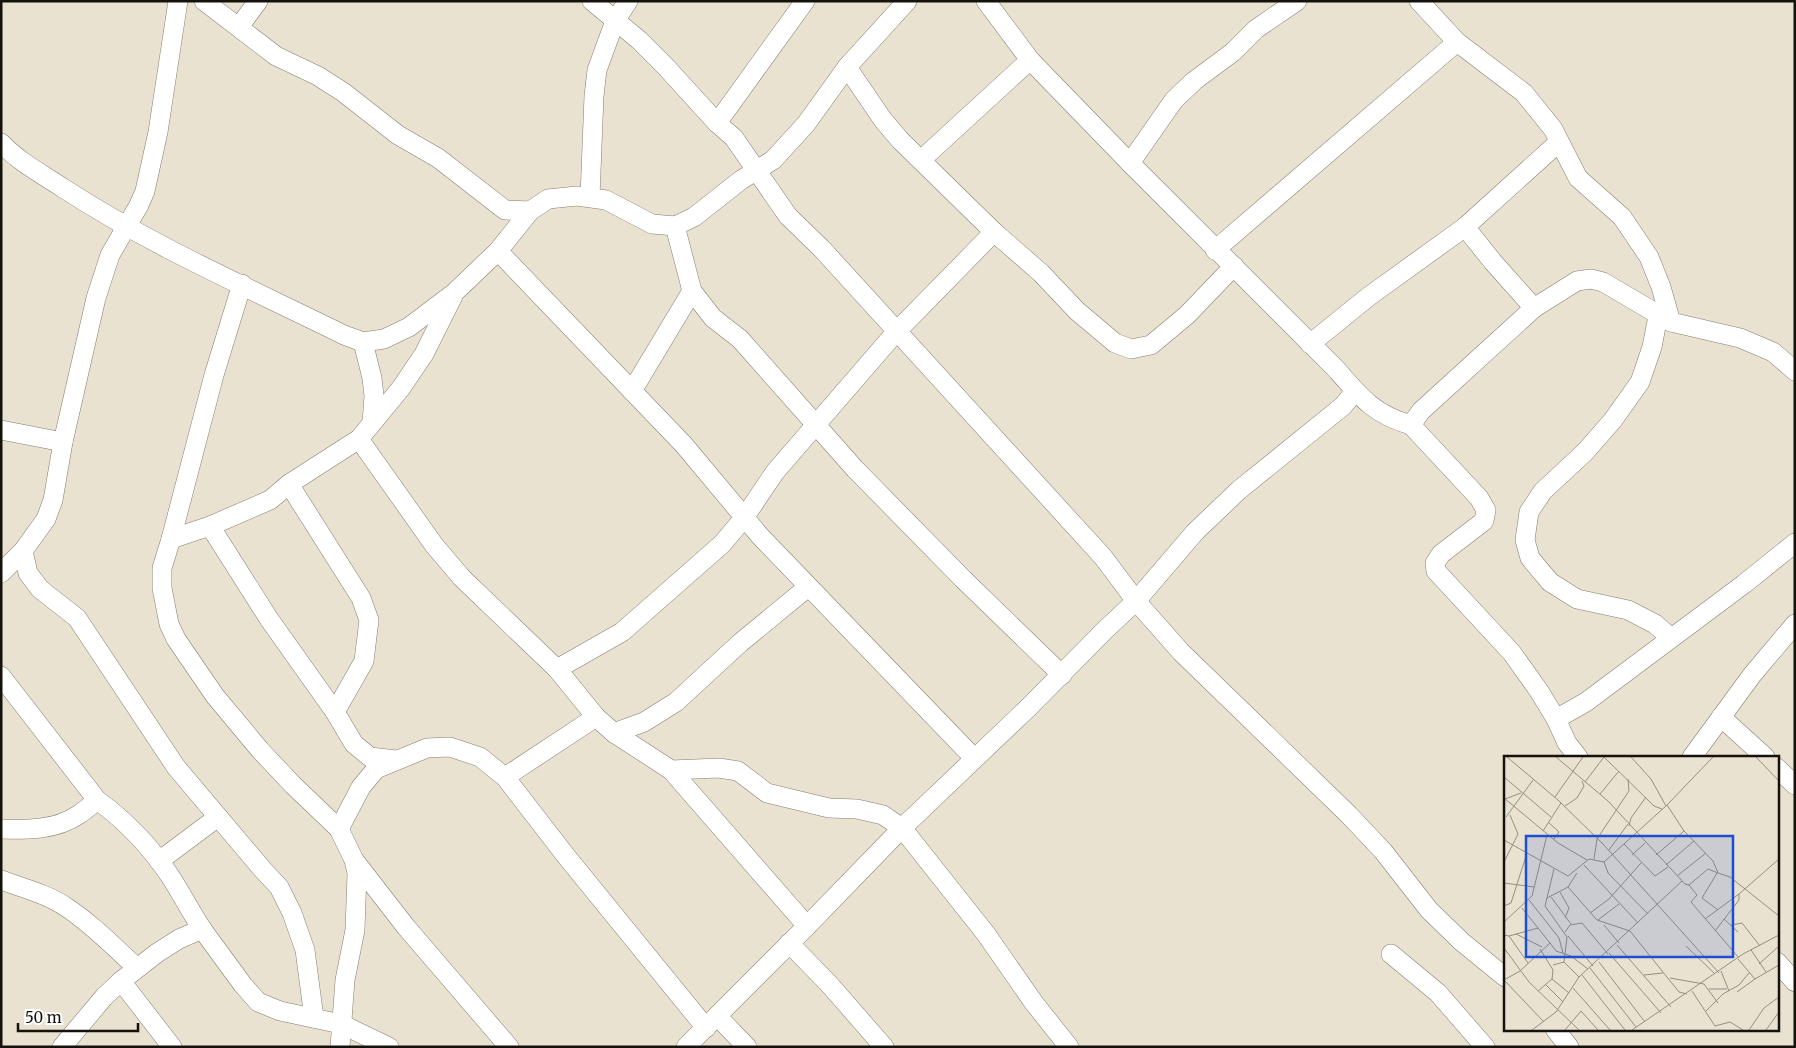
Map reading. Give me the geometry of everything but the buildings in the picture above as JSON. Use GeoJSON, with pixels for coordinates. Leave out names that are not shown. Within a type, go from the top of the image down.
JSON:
{"type":"FeatureCollection","features":[{"type":"Feature","properties":{"kind":"street"},"geometry":{"type":"LineString","coordinates":[[1,573],[23,551],[46,519],[53,500],[63,442],[96,298],[110,255],[145,191],[158,132],[178,1]]}},
{"type":"Feature","properties":{"kind":"street"},"geometry":{"type":"LineString","coordinates":[[204,1],[276,56],[318,76],[343,92],[398,135],[438,158],[504,210],[512,234]]}},
{"type":"Feature","properties":{"kind":"street"},"geometry":{"type":"LineString","coordinates":[[239,28],[258,1]]}},
{"type":"Feature","properties":{"kind":"street"},"geometry":{"type":"LineString","coordinates":[[592,1],[638,40],[666,67],[717,123],[734,138],[788,216],[822,249],[1103,557],[1136,601],[1181,652],[1349,815],[1383,851],[1429,910],[1462,942],[1504,976]]}},
{"type":"Feature","properties":{"kind":"street"},"geometry":{"type":"LineString","coordinates":[[590,197],[594,96],[597,70],[615,21],[628,1]]}},
{"type":"Feature","properties":{"kind":"street"},"geometry":{"type":"LineString","coordinates":[[717,123],[805,1]]}},
{"type":"Feature","properties":{"kind":"street"},"geometry":{"type":"LineString","coordinates":[[3,151],[87,204],[195,263],[242,284],[344,335],[363,342],[384,339],[409,327],[454,293],[498,251],[530,211],[548,199],[570,196],[606,200],[652,224],[675,226],[694,217],[734,186],[773,160],[806,124],[847,67],[907,1]]}},
{"type":"Feature","properties":{"kind":"street"},"geometry":{"type":"LineString","coordinates":[[986,1],[1030,60],[1215,250],[1234,266],[1337,370],[1355,391],[1380,413],[1411,425],[1479,498],[1486,510],[1484,520],[1440,554],[1435,563],[1436,571],[1512,653],[1556,719],[1567,743],[1577,756]]}},
{"type":"Feature","properties":{"kind":"street"},"geometry":{"type":"LineString","coordinates":[[1130,163],[1174,100],[1194,81],[1233,52],[1256,28],[1297,1]]}},
{"type":"Feature","properties":{"kind":"street"},"geometry":{"type":"LineString","coordinates":[[1419,1],[1457,42],[1524,93],[1553,129],[1578,178],[1622,217],[1649,258],[1661,287],[1664,319],[1640,382],[1613,420],[1585,452],[1544,492],[1529,512],[1525,540],[1530,558],[1550,582],[1577,599],[1628,610],[1655,624],[1671,638]]}},
{"type":"Feature","properties":{"kind":"street"},"geometry":{"type":"LineString","coordinates":[[1215,250],[1457,42]]}},
{"type":"Feature","properties":{"kind":"street"},"geometry":{"type":"LineString","coordinates":[[921,160],[1030,60]]}},
{"type":"Feature","properties":{"kind":"street"},"geometry":{"type":"LineString","coordinates":[[847,67],[883,120],[900,140],[994,232],[1041,273],[1078,311],[1115,344],[1131,348],[1151,345],[1187,315],[1234,266]]}},
{"type":"Feature","properties":{"kind":"street"},"geometry":{"type":"LineString","coordinates":[[1310,344],[1465,226],[1559,142]]}},
{"type":"Feature","properties":{"kind":"street"},"geometry":{"type":"LineString","coordinates":[[504,210],[530,211]]}},
{"type":"Feature","properties":{"kind":"street"},"geometry":{"type":"LineString","coordinates":[[675,226],[692,290],[712,318],[740,339],[855,469],[949,565],[1062,675]]}},
{"type":"Feature","properties":{"kind":"street"},"geometry":{"type":"LineString","coordinates":[[1465,226],[1493,262],[1534,308]]}},
{"type":"Feature","properties":{"kind":"street"},"geometry":{"type":"LineString","coordinates":[[557,668],[622,632],[722,544],[744,518],[775,472],[896,332],[994,232]]}},
{"type":"Feature","properties":{"kind":"street"},"geometry":{"type":"LineString","coordinates":[[498,251],[684,445],[744,518],[808,587],[974,758]]}},
{"type":"Feature","properties":{"kind":"street"},"geometry":{"type":"LineString","coordinates":[[1411,425],[1421,411],[1534,308],[1577,281],[1591,279],[1603,282],[1664,319],[1740,338],[1773,352],[1795,371]]}},
{"type":"Feature","properties":{"kind":"street"},"geometry":{"type":"LineString","coordinates":[[242,284],[214,375],[172,539],[162,568],[162,588],[169,624],[176,639],[215,696],[260,750],[339,829],[354,860],[406,927],[509,1047]]}},
{"type":"Feature","properties":{"kind":"street"},"geometry":{"type":"LineString","coordinates":[[632,391],[692,290]]}},
{"type":"Feature","properties":{"kind":"street"},"geometry":{"type":"LineString","coordinates":[[172,539],[210,526],[270,500],[289,484],[359,439],[401,388],[424,354],[454,293]]}},
{"type":"Feature","properties":{"kind":"street"},"geometry":{"type":"LineString","coordinates":[[363,342],[372,378],[374,396],[372,423]]}},
{"type":"Feature","properties":{"kind":"street"},"geometry":{"type":"LineString","coordinates":[[686,1047],[902,828],[1062,675],[1104,630],[1136,601],[1195,532],[1239,490],[1343,406],[1355,391]]}},
{"type":"Feature","properties":{"kind":"street"},"geometry":{"type":"LineString","coordinates":[[1,430],[63,442]]}},
{"type":"Feature","properties":{"kind":"street"},"geometry":{"type":"LineString","coordinates":[[359,439],[434,545],[462,578],[557,668],[596,717],[614,733],[671,770],[806,926]]}},
{"type":"Feature","properties":{"kind":"street"},"geometry":{"type":"LineString","coordinates":[[289,484],[360,598],[369,620],[364,661],[335,712]]}},
{"type":"Feature","properties":{"kind":"street"},"geometry":{"type":"LineString","coordinates":[[210,526],[269,619],[335,712],[354,744],[370,757],[396,760]]}},
{"type":"Feature","properties":{"kind":"street"},"geometry":{"type":"LineString","coordinates":[[1556,719],[1586,702],[1744,584],[1795,543]]}},
{"type":"Feature","properties":{"kind":"street"},"geometry":{"type":"LineString","coordinates":[[23,551],[28,573],[40,589],[58,601],[77,618],[176,768],[279,887],[288,904],[306,950],[314,1018]]}},
{"type":"Feature","properties":{"kind":"street"},"geometry":{"type":"LineString","coordinates":[[614,733],[644,722],[676,702],[740,643],[808,587]]}},
{"type":"Feature","properties":{"kind":"street"},"geometry":{"type":"LineString","coordinates":[[1693,756],[1752,675],[1795,624]]}},
{"type":"Feature","properties":{"kind":"street"},"geometry":{"type":"LineString","coordinates":[[1,676],[97,800],[118,815],[140,837],[159,861],[170,875],[202,930],[258,1002],[280,1011],[341,1024],[389,1047]]}},
{"type":"Feature","properties":{"kind":"street"},"geometry":{"type":"LineString","coordinates":[[505,777],[596,717]]}},
{"type":"Feature","properties":{"kind":"street"},"geometry":{"type":"LineString","coordinates":[[1721,717],[1764,756]]}},
{"type":"Feature","properties":{"kind":"street"},"geometry":{"type":"LineString","coordinates":[[339,829],[361,787],[376,769],[427,748],[450,747],[480,757],[505,777],[566,856],[712,1022],[747,1047]]}},
{"type":"Feature","properties":{"kind":"street"},"geometry":{"type":"LineString","coordinates":[[671,770],[719,768],[738,772],[767,793],[829,808],[857,809],[883,815],[902,828],[986,934],[1034,1003],[1069,1047]]}},
{"type":"Feature","properties":{"kind":"street"},"geometry":{"type":"LineString","coordinates":[[1,829],[31,829],[54,826],[78,816],[97,800]]}},
{"type":"Feature","properties":{"kind":"street"},"geometry":{"type":"LineString","coordinates":[[159,861],[218,817]]}},
{"type":"Feature","properties":{"kind":"street"},"geometry":{"type":"LineString","coordinates":[[340,1047],[345,980],[355,930],[357,873],[354,860]]}},
{"type":"Feature","properties":{"kind":"street"},"geometry":{"type":"LineString","coordinates":[[1,880],[42,895],[65,906],[86,922],[137,968]]}},
{"type":"Feature","properties":{"kind":"street"},"geometry":{"type":"LineString","coordinates":[[62,1047],[104,997],[121,981],[179,939],[202,930]]}},
{"type":"Feature","properties":{"kind":"street"},"geometry":{"type":"LineString","coordinates":[[789,943],[829,984],[884,1047]]}},
{"type":"Feature","properties":{"kind":"street"},"geometry":{"type":"LineString","coordinates":[[1391,954],[1438,993],[1486,1047]]}},
{"type":"Feature","properties":{"kind":"street"},"geometry":{"type":"LineString","coordinates":[[1778,963],[1795,982]]}},
{"type":"Feature","properties":{"kind":"street"},"geometry":{"type":"LineString","coordinates":[[121,981],[172,1047]]}},
{"type":"Feature","properties":{"kind":"street"},"geometry":{"type":"LineString","coordinates":[[1556,1030],[1568,1047]]}}]}
